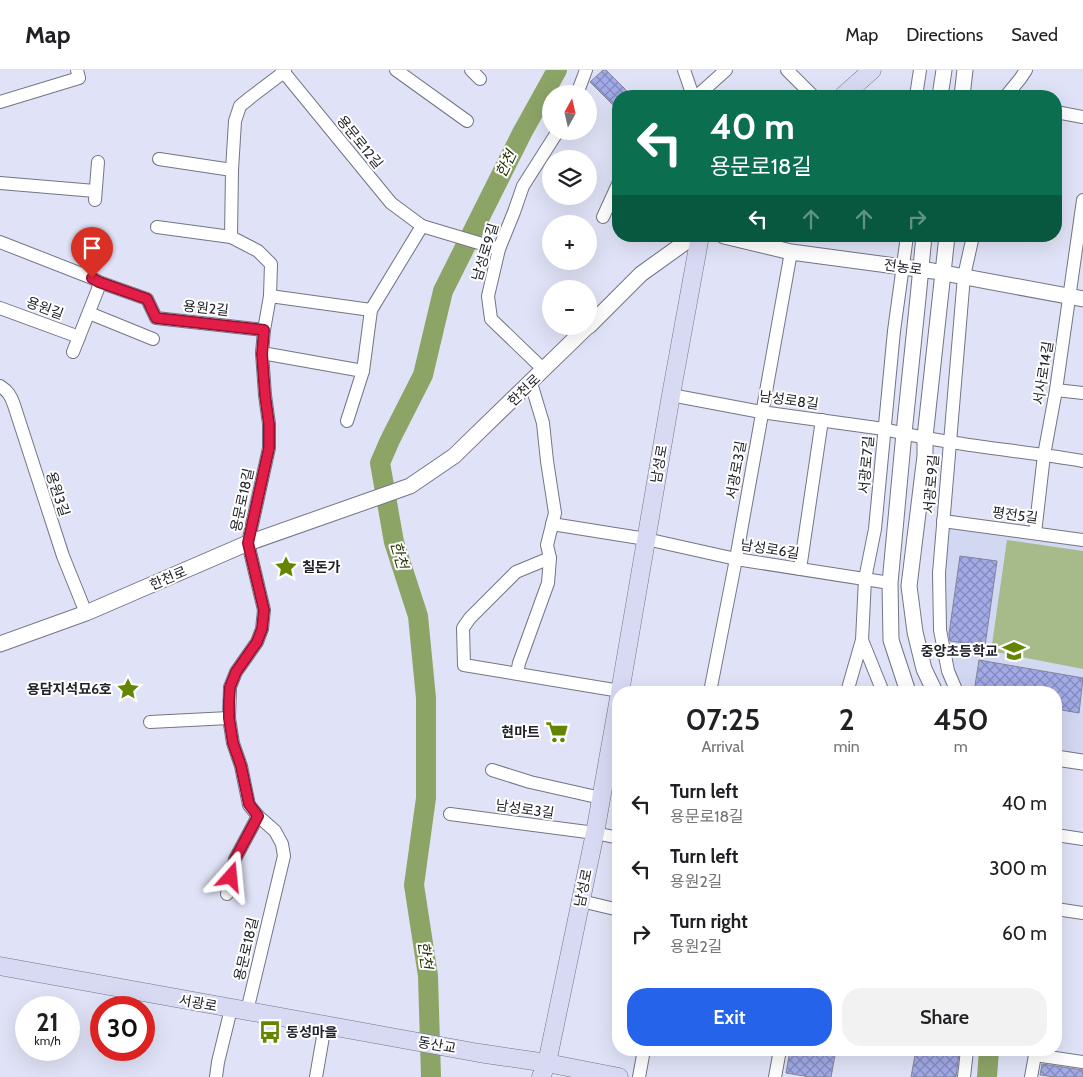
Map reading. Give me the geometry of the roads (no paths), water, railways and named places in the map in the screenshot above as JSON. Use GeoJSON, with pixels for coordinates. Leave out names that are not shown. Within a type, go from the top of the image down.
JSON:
{"type":"FeatureCollection","features":[{"type":"Feature","properties":{"kind":"main road"},"geometry":{"type":"LineString","coordinates":[[850,90],[872,70]]}},
{"type":"Feature","properties":{"kind":"main road","name":"남성로"},"geometry":{"type":"LineString","coordinates":[[622,686],[646,539],[699,242]]}},
{"type":"Feature","properties":{"kind":"main road","name":"남성로"},"geometry":{"type":"LineString","coordinates":[[544,1070],[581,901],[612,741]]}},
{"type":"Feature","properties":{"kind":"main road","name":"서광로"},"geometry":{"type":"LineString","coordinates":[[0,966],[395,1038]]}},
{"type":"Feature","properties":{"kind":"main road","name":"동산교"},"geometry":{"type":"LineString","coordinates":[[395,1038],[478,1053],[544,1070]]}},
{"type":"Feature","properties":{"kind":"main road"},"geometry":{"type":"LineString","coordinates":[[544,1070],[620,1077]]}},
{"type":"Feature","properties":{"kind":"street"},"geometry":{"type":"LineString","coordinates":[[0,102],[79,78],[77,70]]}},
{"type":"Feature","properties":{"kind":"street"},"geometry":{"type":"LineString","coordinates":[[396,70],[467,121]]}},
{"type":"Feature","properties":{"kind":"street"},"geometry":{"type":"LineString","coordinates":[[580,85],[586,70]]}},
{"type":"Feature","properties":{"kind":"street"},"geometry":{"type":"LineString","coordinates":[[684,70],[692,90]]}},
{"type":"Feature","properties":{"kind":"street"},"geometry":{"type":"LineString","coordinates":[[702,90],[726,70]]}},
{"type":"Feature","properties":{"kind":"street"},"geometry":{"type":"LineString","coordinates":[[787,70],[807,90]]}},
{"type":"Feature","properties":{"kind":"street"},"geometry":{"type":"LineString","coordinates":[[917,90],[920,70]]}},
{"type":"Feature","properties":{"kind":"street"},"geometry":{"type":"LineString","coordinates":[[941,90],[944,70]]}},
{"type":"Feature","properties":{"kind":"street"},"geometry":{"type":"LineString","coordinates":[[963,90],[965,70]]}},
{"type":"Feature","properties":{"kind":"street"},"geometry":{"type":"LineString","coordinates":[[1011,90],[1026,70]]}},
{"type":"Feature","properties":{"kind":"street"},"geometry":{"type":"LineString","coordinates":[[157,227],[231,237],[235,121],[240,106],[284,71]]}},
{"type":"Feature","properties":{"kind":"street","name":"용문로12길"},"geometry":{"type":"LineString","coordinates":[[284,71],[391,203],[422,226]]}},
{"type":"Feature","properties":{"kind":"street"},"geometry":{"type":"LineString","coordinates":[[1062,113],[1083,117]]}},
{"type":"Feature","properties":{"kind":"street","name":"남성로9길"},"geometry":{"type":"LineString","coordinates":[[544,370],[491,319],[488,296],[499,248],[523,186],[552,140]]}},
{"type":"Feature","properties":{"kind":"street"},"geometry":{"type":"LineString","coordinates":[[159,159],[232,170]]}},
{"type":"Feature","properties":{"kind":"street"},"geometry":{"type":"LineString","coordinates":[[0,183],[95,196],[98,162]]}},
{"type":"Feature","properties":{"kind":"street"},"geometry":{"type":"LineString","coordinates":[[603,217],[612,197]]}},
{"type":"Feature","properties":{"kind":"street","name":"서사로14길"},"geometry":{"type":"LineString","coordinates":[[1034,533],[1044,454],[1076,298],[1083,207]]}},
{"type":"Feature","properties":{"kind":"street"},"geometry":{"type":"LineString","coordinates":[[347,421],[363,371],[370,310],[422,226],[499,248]]}},
{"type":"Feature","properties":{"kind":"street","name":"용문로18길"},"geometry":{"type":"LineString","coordinates":[[216,1077],[218,1062],[239,1010],[284,856],[282,844],[275,831],[258,816],[249,804],[241,766],[233,743],[229,718],[230,687],[236,672],[257,642],[262,629],[264,610],[248,543],[269,448],[269,424],[262,354],[270,296],[271,264],[258,251],[231,237]]}},
{"type":"Feature","properties":{"kind":"street","name":"용원2길"},"geometry":{"type":"LineString","coordinates":[[0,242],[99,282],[147,299],[156,318],[264,330]]}},
{"type":"Feature","properties":{"kind":"street","name":"한천로"},"geometry":{"type":"LineString","coordinates":[[597,317],[641,274],[686,242]]}},
{"type":"Feature","properties":{"kind":"street","name":"전농로"},"geometry":{"type":"LineString","coordinates":[[749,242],[791,252],[943,272],[1076,298]]}},
{"type":"Feature","properties":{"kind":"street","name":"서광로7길"},"geometry":{"type":"LineString","coordinates":[[881,686],[862,640],[865,579],[876,530],[884,429],[905,242]]}},
{"type":"Feature","properties":{"kind":"street"},"geometry":{"type":"LineString","coordinates":[[906,686],[891,640],[890,583],[923,242]]}},
{"type":"Feature","properties":{"kind":"street"},"geometry":{"type":"LineString","coordinates":[[931,686],[924,669],[915,632],[909,586],[946,242]]}},
{"type":"Feature","properties":{"kind":"street","name":"서광로9길"},"geometry":{"type":"LineString","coordinates":[[954,686],[948,671],[940,630],[939,573],[964,276],[972,242]]}},
{"type":"Feature","properties":{"kind":"street","name":"서광로3길"},"geometry":{"type":"LineString","coordinates":[[711,686],[791,252]]}},
{"type":"Feature","properties":{"kind":"street"},"geometry":{"type":"LineString","coordinates":[[73,352],[99,282]]}},
{"type":"Feature","properties":{"kind":"street"},"geometry":{"type":"LineString","coordinates":[[270,296],[370,310]]}},
{"type":"Feature","properties":{"kind":"street","name":"용원길"},"geometry":{"type":"LineString","coordinates":[[0,308],[79,337]]}},
{"type":"Feature","properties":{"kind":"street"},"geometry":{"type":"LineString","coordinates":[[89,313],[152,339]]}},
{"type":"Feature","properties":{"kind":"street","name":"한천로"},"geometry":{"type":"LineString","coordinates":[[0,644],[86,613],[248,543],[410,486],[454,456],[579,335]]}},
{"type":"Feature","properties":{"kind":"street"},"geometry":{"type":"LineString","coordinates":[[262,354],[363,371]]}},
{"type":"Feature","properties":{"kind":"street"},"geometry":{"type":"LineString","coordinates":[[517,673],[548,583],[550,558],[547,545],[555,513],[546,461],[543,423],[530,383]]}},
{"type":"Feature","properties":{"kind":"street","name":"용원3길"},"geometry":{"type":"LineString","coordinates":[[0,386],[6,390],[14,405],[62,556],[86,613]]}},
{"type":"Feature","properties":{"kind":"street"},"geometry":{"type":"LineString","coordinates":[[1056,390],[1083,394]]}},
{"type":"Feature","properties":{"kind":"street","name":"남성로8길"},"geometry":{"type":"LineString","coordinates":[[671,395],[761,412],[884,429],[904,434]]}},
{"type":"Feature","properties":{"kind":"street"},"geometry":{"type":"LineString","coordinates":[[800,569],[822,420]]}},
{"type":"Feature","properties":{"kind":"street"},"geometry":{"type":"LineString","coordinates":[[904,434],[1083,461]]}},
{"type":"Feature","properties":{"kind":"street","name":"평전5길"},"geometry":{"type":"LineString","coordinates":[[943,521],[1083,540]]}},
{"type":"Feature","properties":{"kind":"street","name":"남성로6길"},"geometry":{"type":"LineString","coordinates":[[552,524],[646,539],[736,559],[890,583]]}},
{"type":"Feature","properties":{"kind":"street"},"geometry":{"type":"LineString","coordinates":[[550,558],[516,572],[470,618],[463,628],[464,665],[517,673],[612,692]]}},
{"type":"Feature","properties":{"kind":"street"},"geometry":{"type":"LineString","coordinates":[[849,686],[862,640]]}},
{"type":"Feature","properties":{"kind":"street"},"geometry":{"type":"LineString","coordinates":[[150,722],[229,718]]}},
{"type":"Feature","properties":{"kind":"street"},"geometry":{"type":"LineString","coordinates":[[1062,759],[1083,762]]}},
{"type":"Feature","properties":{"kind":"street"},"geometry":{"type":"LineString","coordinates":[[492,770],[530,782],[601,798]]}},
{"type":"Feature","properties":{"kind":"street","name":"남성로3길"},"geometry":{"type":"LineString","coordinates":[[450,814],[612,837]]}},
{"type":"Feature","properties":{"kind":"street"},"geometry":{"type":"LineString","coordinates":[[227,894],[235,859],[258,816]]}},
{"type":"Feature","properties":{"kind":"street"},"geometry":{"type":"LineString","coordinates":[[1062,836],[1083,839]]}},
{"type":"Feature","properties":{"kind":"street"},"geometry":{"type":"LineString","coordinates":[[581,901],[612,908]]}},
{"type":"Feature","properties":{"kind":"street"},"geometry":{"type":"LineString","coordinates":[[1062,910],[1083,913]]}},
{"type":"Feature","properties":{"kind":"street"},"geometry":{"type":"LineString","coordinates":[[316,1077],[325,1025]]}},
{"type":"Feature","properties":{"kind":"street"},"geometry":{"type":"LineString","coordinates":[[639,1077],[643,1056]]}},
{"type":"Feature","properties":{"kind":"street"},"geometry":{"type":"LineString","coordinates":[[775,1077],[779,1056]]}},
{"type":"Feature","properties":{"kind":"street"},"geometry":{"type":"LineString","coordinates":[[964,1077],[966,1056]]}},
{"type":"Feature","properties":{"kind":"street"},"geometry":{"type":"LineString","coordinates":[[1031,1077],[1034,1056]]}},
{"type":"Feature","properties":{"kind":"street"},"geometry":{"type":"LineString","coordinates":[[1054,1056],[1083,1062]]}},
{"type":"Feature","properties":{"kind":"waterway","name":"한천"},"geometry":{"type":"LineString","coordinates":[[431,1077],[428,976],[414,885],[426,798],[426,698],[418,616],[394,542],[380,463],[423,375],[443,291],[522,133],[557,70]]}},
{"type":"Feature","properties":{"kind":"waterway"},"geometry":{"type":"LineString","coordinates":[[987,1077],[989,1056]]}},
{"type":"Feature","properties":{"kind":"place","name":"칠돈가"},"geometry":{"type":"Point","coordinates":[286,567]}},
{"type":"Feature","properties":{"kind":"place","name":"중앙초등학교"},"geometry":{"type":"Point","coordinates":[1014,651]}},
{"type":"Feature","properties":{"kind":"place","name":"용담지석묘6호"},"geometry":{"type":"Point","coordinates":[128,689]}},
{"type":"Feature","properties":{"kind":"place","name":"현마트"},"geometry":{"type":"Point","coordinates":[557,732]}},
{"type":"Feature","properties":{"kind":"place","name":"동성마을"},"geometry":{"type":"Point","coordinates":[270,1032]}}]}
